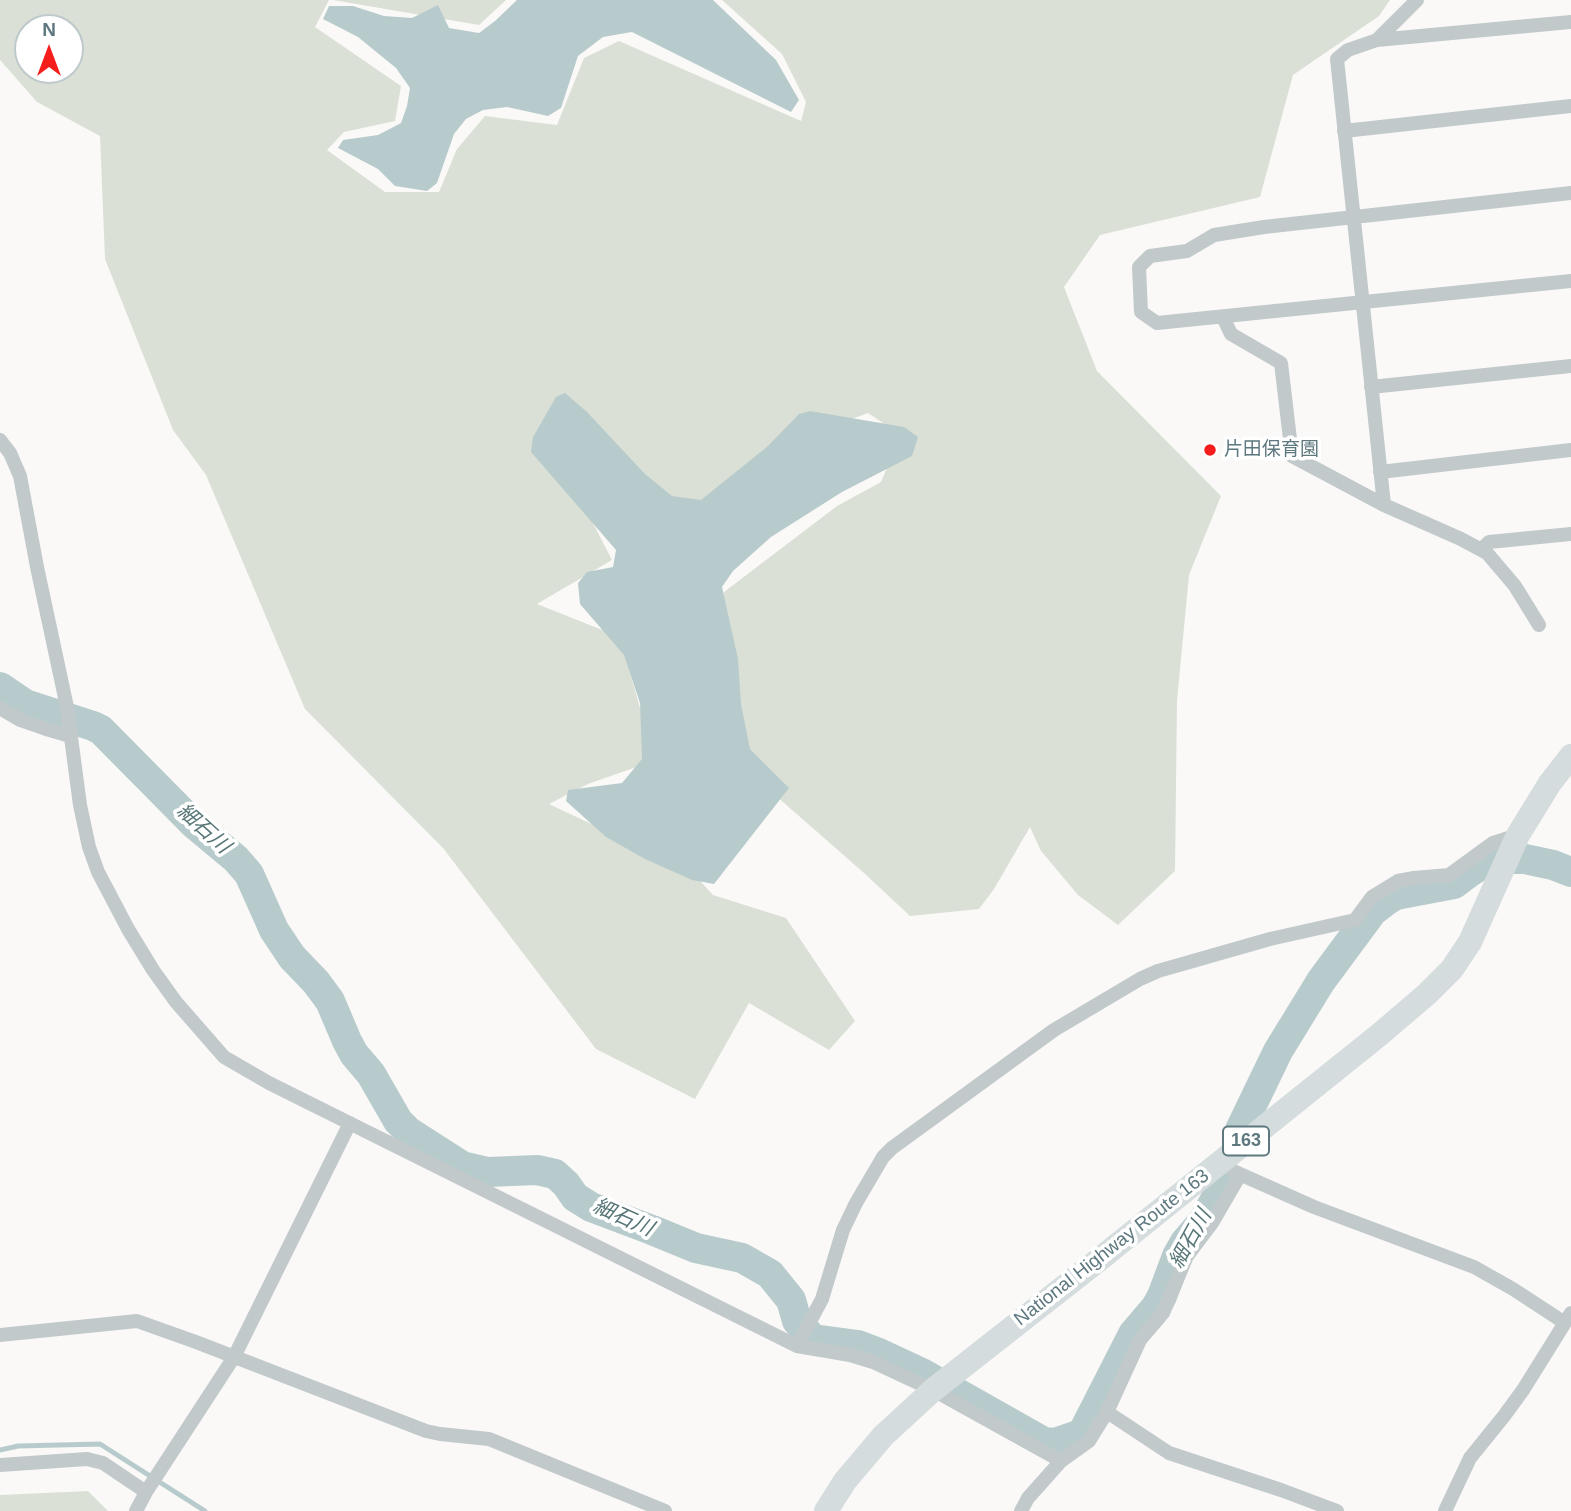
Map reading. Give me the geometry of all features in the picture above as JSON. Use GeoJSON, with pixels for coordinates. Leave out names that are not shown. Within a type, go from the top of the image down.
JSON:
{"type":"FeatureCollection","features":[{"type":"Feature","properties":{"kind":"highway","name":"National Highway Route 163"},"geometry":{"type":"LineString","coordinates":[[826,1511],[845,1481],[883,1436],[953,1372],[1101,1258],[1230,1169],[1452,969],[1470,942],[1515,840],[1571,756]]}},
{"type":"Feature","properties":{"kind":"street"},"geometry":{"type":"LineString","coordinates":[[1377,40],[1417,0]]}},
{"type":"Feature","properties":{"kind":"street"},"geometry":{"type":"LineString","coordinates":[[1384,505],[1336,59],[1348,50],[1377,40],[1571,22]]}},
{"type":"Feature","properties":{"kind":"street"},"geometry":{"type":"LineString","coordinates":[[1344,131],[1571,106]]}},
{"type":"Feature","properties":{"kind":"street"},"geometry":{"type":"LineString","coordinates":[[1571,193],[1264,226],[1214,235],[1187,251],[1150,256],[1139,267],[1141,312],[1157,323],[1571,281]]}},
{"type":"Feature","properties":{"kind":"street"},"geometry":{"type":"LineString","coordinates":[[1223,317],[1231,334],[1281,363],[1292,456],[1384,505],[1486,553],[1515,586],[1539,625]]}},
{"type":"Feature","properties":{"kind":"street"},"geometry":{"type":"LineString","coordinates":[[1371,387],[1571,366]]}},
{"type":"Feature","properties":{"kind":"street"},"geometry":{"type":"LineString","coordinates":[[0,440],[10,453],[20,476],[67,707],[80,805],[89,847],[98,872],[128,929],[176,1002],[224,1056],[269,1083],[798,1343],[873,1363],[933,1390],[1061,1461]]}},
{"type":"Feature","properties":{"kind":"street"},"geometry":{"type":"LineString","coordinates":[[1380,472],[1571,450]]}},
{"type":"Feature","properties":{"kind":"street"},"geometry":{"type":"LineString","coordinates":[[1480,550],[1489,542],[1571,534]]}},
{"type":"Feature","properties":{"kind":"street"},"geometry":{"type":"LineString","coordinates":[[0,708],[20,720],[70,732]]}},
{"type":"Feature","properties":{"kind":"street"},"geometry":{"type":"LineString","coordinates":[[798,1343],[822,1299],[843,1230],[883,1157],[1054,1030],[1158,971],[1270,939],[1355,920],[1372,897],[1398,881],[1449,875],[1493,843],[1515,840]]}},
{"type":"Feature","properties":{"kind":"street"},"geometry":{"type":"LineString","coordinates":[[136,1511],[234,1357],[350,1123]]}},
{"type":"Feature","properties":{"kind":"street"},"geometry":{"type":"LineString","coordinates":[[1021,1511],[1028,1498],[1061,1461],[1089,1441],[1107,1412],[1140,1340],[1163,1313],[1187,1256],[1212,1223],[1230,1169],[1314,1207],[1474,1267],[1568,1317],[1523,1390],[1469,1458],[1445,1511]]}},
{"type":"Feature","properties":{"kind":"street"},"geometry":{"type":"LineString","coordinates":[[0,1335],[137,1321],[426,1430],[489,1439],[665,1511]]}},
{"type":"Feature","properties":{"kind":"street"},"geometry":{"type":"LineString","coordinates":[[1107,1412],[1169,1453],[1337,1511]]}},
{"type":"Feature","properties":{"kind":"street"},"geometry":{"type":"LineString","coordinates":[[0,1465],[95,1461],[148,1490]]}},
{"type":"Feature","properties":{"kind":"shaded area"},"geometry":{"type":"Polygon","coordinates":[[[0,0],[329,0],[315,27],[401,86],[395,121],[344,132],[327,150],[385,192],[439,192],[457,149],[485,116],[557,125],[584,58],[619,41],[801,121],[806,102],[782,54],[722,0],[1390,0],[1379,16],[1293,75],[1260,197],[1100,235],[1064,287],[1097,371],[1221,496],[1189,575],[1177,701],[1175,871],[1118,925],[1078,895],[1041,851],[1030,827],[994,889],[979,909],[910,916],[743,767],[716,669],[724,592],[837,506],[881,482],[891,458],[892,429],[868,413],[791,442],[692,523],[541,422],[612,560],[537,604],[620,637],[642,715],[645,764],[588,784],[549,804],[600,828],[680,859],[713,895],[786,918],[855,1021],[829,1050],[749,1003],[695,1099],[596,1049],[443,848],[305,709],[206,475],[173,430],[105,259],[100,136],[37,102],[21,84],[84,84],[84,14],[14,14],[14,76],[0,60],[0,0]]]}},
{"type":"Feature","properties":{"kind":"shaded area"},"geometry":{"type":"Polygon","coordinates":[[[333,0],[506,0],[479,25],[333,0]]]}},
{"type":"Feature","properties":{"kind":"shaded area"},"geometry":{"type":"Polygon","coordinates":[[[517,0],[713,0],[776,60],[799,100],[791,112],[632,32],[603,37],[578,56],[561,108],[548,116],[507,107],[483,110],[466,119],[454,134],[437,183],[427,191],[395,186],[378,169],[338,148],[343,140],[378,135],[401,123],[410,88],[396,68],[358,37],[323,19],[329,6],[353,6],[384,16],[412,18],[438,5],[449,28],[479,33],[517,0]]]}},
{"type":"Feature","properties":{"kind":"shaded area"},"geometry":{"type":"Polygon","coordinates":[[[565,393],[587,412],[645,474],[672,496],[701,500],[768,446],[799,414],[810,411],[904,427],[918,437],[912,456],[842,492],[771,537],[733,571],[722,587],[738,659],[741,704],[750,749],[789,788],[714,884],[692,880],[645,859],[606,837],[566,801],[568,790],[622,783],[642,759],[640,703],[624,655],[580,604],[578,583],[587,572],[613,567],[616,550],[531,452],[533,437],[556,397],[565,393]]]}},
{"type":"Feature","properties":{"kind":"shaded area"},"geometry":{"type":"Polygon","coordinates":[[[88,1491],[108,1511],[0,1511],[0,1495],[88,1491]]]}},
{"type":"Feature","properties":{"kind":"waterway","name":"細石川"},"geometry":{"type":"LineString","coordinates":[[0,687],[25,704],[101,730],[194,824],[236,859],[249,874],[274,930],[292,957],[330,1001],[354,1054],[371,1074],[398,1121],[409,1132],[462,1166],[488,1172],[537,1170],[555,1174],[575,1197],[591,1207],[696,1248],[742,1258],[770,1274],[791,1300],[797,1321],[813,1339],[858,1345],[879,1353],[922,1373],[1044,1442],[1055,1443],[1081,1434],[1133,1334],[1162,1296],[1185,1242],[1203,1221],[1224,1184]]}},
{"type":"Feature","properties":{"kind":"waterway","name":"細石川"},"geometry":{"type":"LineString","coordinates":[[1238,1134],[1278,1051],[1321,981],[1372,912],[1396,895],[1454,884],[1491,859],[1525,859],[1571,872]]}},
{"type":"Feature","properties":{"kind":"waterway"},"geometry":{"type":"LineString","coordinates":[[0,1450],[18,1446],[100,1444],[205,1511]]}},
{"type":"Feature","properties":{"kind":"place","name":"片田保育園"},"geometry":{"type":"Point","coordinates":[1210,450]}}]}
